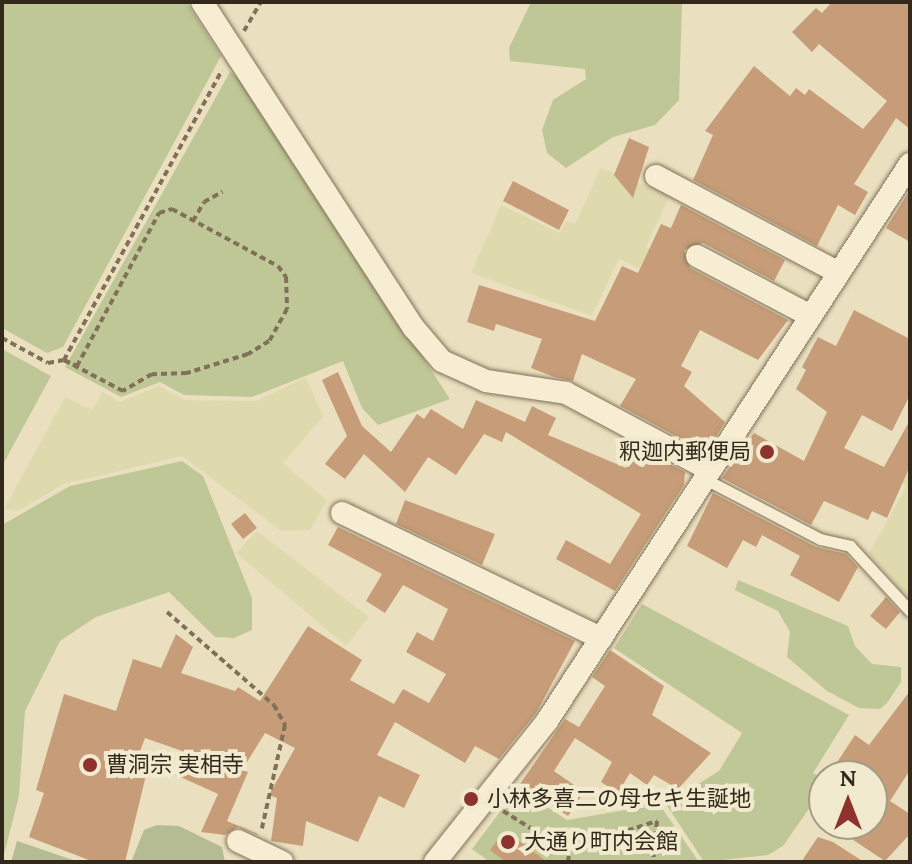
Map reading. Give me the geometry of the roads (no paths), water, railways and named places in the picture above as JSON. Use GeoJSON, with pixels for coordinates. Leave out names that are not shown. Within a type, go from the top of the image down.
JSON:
{"type":"FeatureCollection","features":[{"type":"Feature","properties":{"kind":"street"},"geometry":{"type":"LineString","coordinates":[[202,2],[414,328],[442,361],[486,381],[566,393],[708,474]]}},
{"type":"Feature","properties":{"kind":"street"},"geometry":{"type":"LineString","coordinates":[[454,862],[487,802],[601,638],[910,164]]}},
{"type":"Feature","properties":{"kind":"street"},"geometry":{"type":"LineString","coordinates":[[656,176],[839,273]]}},
{"type":"Feature","properties":{"kind":"street"},"geometry":{"type":"LineString","coordinates":[[697,256],[811,316]]}},
{"type":"Feature","properties":{"kind":"street"},"geometry":{"type":"LineString","coordinates":[[342,513],[601,638]]}},
{"type":"Feature","properties":{"kind":"street"},"geometry":{"type":"LineString","coordinates":[[435,862],[487,802]]}},
{"type":"Feature","properties":{"kind":"street"},"geometry":{"type":"LineString","coordinates":[[248,846],[282,862]]}},
{"type":"Feature","properties":{"kind":"lane"},"geometry":{"type":"LineString","coordinates":[[708,474],[820,539],[850,546],[910,611]]}},
{"type":"Feature","properties":{"kind":"place","name":"釈迦内郵便局"},"geometry":{"type":"Point","coordinates":[767,452]}},
{"type":"Feature","properties":{"kind":"place","name":"曹洞宗 実相寺"},"geometry":{"type":"Point","coordinates":[90,765]}},
{"type":"Feature","properties":{"kind":"place","name":"小林多喜二の母セキ生誕地"},"geometry":{"type":"Point","coordinates":[471,799]}},
{"type":"Feature","properties":{"kind":"place","name":"大通り町内会館"},"geometry":{"type":"Point","coordinates":[508,842]}}]}
